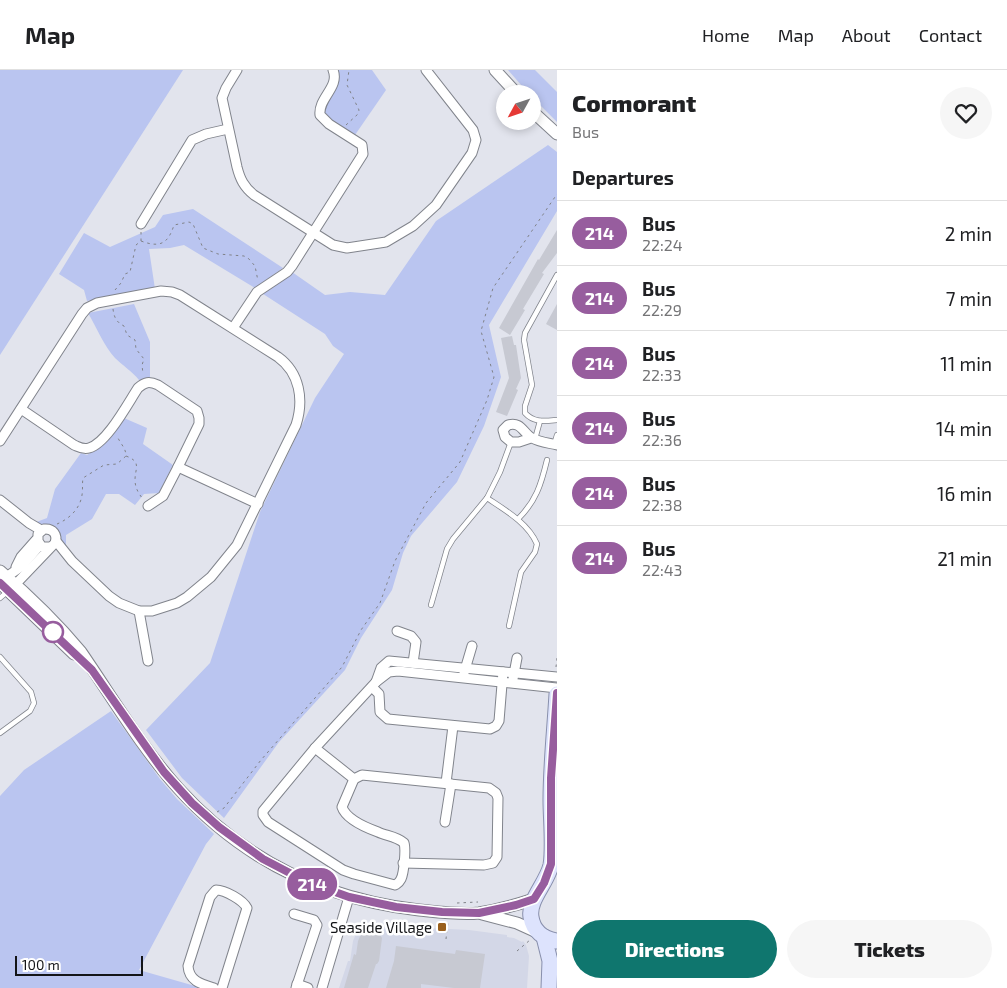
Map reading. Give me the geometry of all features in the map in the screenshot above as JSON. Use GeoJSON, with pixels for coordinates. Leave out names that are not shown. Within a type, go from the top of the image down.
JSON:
{"type":"FeatureCollection","features":[{"type":"Feature","properties":{"kind":"main road"},"geometry":{"type":"LineString","coordinates":[[549,988],[550,962],[544,937],[534,926],[531,906],[544,883],[551,864],[551,778],[557,694]]}},
{"type":"Feature","properties":{"kind":"main road"},"geometry":{"type":"LineString","coordinates":[[536,896],[546,888],[557,885]]}},
{"type":"Feature","properties":{"kind":"street"},"geometry":{"type":"LineString","coordinates":[[237,70],[222,98],[239,177],[248,190],[314,233],[333,245],[348,248],[370,246],[392,240],[413,226],[430,211],[459,172],[475,146],[476,135],[426,70]]}},
{"type":"Feature","properties":{"kind":"street"},"geometry":{"type":"LineString","coordinates":[[233,328],[260,289],[287,272],[314,233],[363,154],[362,145],[329,124],[320,115],[322,104],[335,81],[333,70]]}},
{"type":"Feature","properties":{"kind":"street"},"geometry":{"type":"LineString","coordinates":[[497,70],[509,85]]}},
{"type":"Feature","properties":{"kind":"street"},"geometry":{"type":"LineString","coordinates":[[541,119],[557,134]]}},
{"type":"Feature","properties":{"kind":"street"},"geometry":{"type":"LineString","coordinates":[[141,224],[192,140],[206,134],[228,129]]}},
{"type":"Feature","properties":{"kind":"street"},"geometry":{"type":"LineString","coordinates":[[0,441],[82,314],[92,305],[161,291],[180,295],[286,363],[295,376],[299,393],[300,407],[296,425],[232,553],[198,589],[177,603],[152,611],[139,611],[119,603],[109,596],[53,542],[48,529],[39,537],[22,566],[6,582]]}},
{"type":"Feature","properties":{"kind":"street"},"geometry":{"type":"LineString","coordinates":[[21,409],[81,448],[87,449],[94,446],[113,426],[138,388],[144,383],[151,382],[158,385],[197,411],[199,424],[178,467],[163,496],[148,506]]}},
{"type":"Feature","properties":{"kind":"street"},"geometry":{"type":"LineString","coordinates":[[533,438],[511,442],[505,437],[503,430],[512,424],[521,427],[533,438],[556,445]]}},
{"type":"Feature","properties":{"kind":"street"},"geometry":{"type":"LineString","coordinates":[[178,467],[258,504]]}},
{"type":"Feature","properties":{"kind":"street"},"geometry":{"type":"LineString","coordinates":[[0,500],[29,523],[44,547],[53,542]]}},
{"type":"Feature","properties":{"kind":"street"},"geometry":{"type":"LineString","coordinates":[[6,582],[53,542]]}},
{"type":"Feature","properties":{"kind":"street"},"geometry":{"type":"LineString","coordinates":[[6,582],[92,670],[164,772],[192,803],[219,827],[263,859],[307,882],[349,897],[396,907],[448,912],[516,905],[536,896]]}},
{"type":"Feature","properties":{"kind":"street"},"geometry":{"type":"LineString","coordinates":[[139,611],[148,661]]}},
{"type":"Feature","properties":{"kind":"street"},"geometry":{"type":"LineString","coordinates":[[397,631],[411,636],[416,642],[413,663]]}},
{"type":"Feature","properties":{"kind":"street"},"geometry":{"type":"LineString","coordinates":[[463,678],[472,646]]}},
{"type":"Feature","properties":{"kind":"street"},"geometry":{"type":"LineString","coordinates":[[374,685],[379,694],[379,708],[385,717],[486,729],[496,726],[507,683],[514,673],[517,658]]}},
{"type":"Feature","properties":{"kind":"street"},"geometry":{"type":"LineString","coordinates":[[374,685],[381,668],[385,662],[389,661],[557,677]]}},
{"type":"Feature","properties":{"kind":"street"},"geometry":{"type":"LineString","coordinates":[[403,862],[484,865],[495,861],[497,857],[498,798],[496,793],[489,788],[448,783],[362,775],[354,779],[344,802],[343,811],[345,814],[370,829],[401,840],[405,846],[403,862],[402,876],[400,881],[394,885],[343,870],[265,818],[263,811],[315,748],[374,685],[392,671],[557,688]]}},
{"type":"Feature","properties":{"kind":"street"},"geometry":{"type":"LineString","coordinates":[[503,672],[507,683]]}},
{"type":"Feature","properties":{"kind":"street"},"geometry":{"type":"LineString","coordinates":[[445,822],[453,726]]}},
{"type":"Feature","properties":{"kind":"street"},"geometry":{"type":"LineString","coordinates":[[315,748],[354,779]]}},
{"type":"Feature","properties":{"kind":"street"},"geometry":{"type":"LineString","coordinates":[[214,988],[194,980],[188,971],[188,966],[212,892],[220,890],[240,901],[247,908],[222,988]]}},
{"type":"Feature","properties":{"kind":"street"},"geometry":{"type":"LineString","coordinates":[[322,988],[349,897]]}},
{"type":"Feature","properties":{"kind":"street"},"geometry":{"type":"LineString","coordinates":[[478,908],[517,923],[544,937]]}},
{"type":"Feature","properties":{"kind":"street"},"geometry":{"type":"LineString","coordinates":[[294,914],[314,920],[317,924],[297,986],[308,988]]}},
{"type":"Feature","properties":{"kind":"lane"},"geometry":{"type":"LineString","coordinates":[[557,275],[525,333],[524,340],[532,384],[524,410],[528,416],[540,421],[557,420]]}},
{"type":"Feature","properties":{"kind":"lane"},"geometry":{"type":"LineString","coordinates":[[533,438],[540,421]]}},
{"type":"Feature","properties":{"kind":"lane"},"geometry":{"type":"LineString","coordinates":[[556,445],[557,435]]}},
{"type":"Feature","properties":{"kind":"lane"},"geometry":{"type":"LineString","coordinates":[[431,606],[447,550],[453,539],[487,498],[500,472],[511,442]]}},
{"type":"Feature","properties":{"kind":"lane"},"geometry":{"type":"LineString","coordinates":[[518,519],[528,509],[538,493],[547,460]]}},
{"type":"Feature","properties":{"kind":"lane"},"geometry":{"type":"LineString","coordinates":[[487,498],[518,519],[535,539],[537,548],[521,572],[509,626]]}},
{"type":"Feature","properties":{"kind":"lane"},"geometry":{"type":"LineString","coordinates":[[0,657],[32,692],[34,703],[25,716],[0,732]]}},
{"type":"Feature","properties":{"kind":"path"},"geometry":{"type":"LineString","coordinates":[[342,132],[346,124],[358,114],[359,110],[347,86],[349,70]]}},
{"type":"Feature","properties":{"kind":"path"},"geometry":{"type":"LineString","coordinates":[[214,814],[224,808],[261,760],[342,667],[361,630],[380,603],[396,561],[426,503],[460,462],[487,400],[494,376],[481,331],[493,288],[557,194]]}},
{"type":"Feature","properties":{"kind":"path"},"geometry":{"type":"LineString","coordinates":[[144,383],[142,365],[144,359],[136,349],[135,340],[128,335],[124,326],[115,319],[112,301],[113,293],[121,284],[125,274],[130,272],[136,245],[141,241],[149,244],[163,244],[169,238],[174,225],[189,222],[193,224],[204,248],[218,254],[244,256],[252,261],[255,266],[260,289]]}},
{"type":"Feature","properties":{"kind":"path"},"geometry":{"type":"LineString","coordinates":[[113,426],[118,430],[117,437],[126,451],[126,456]]}},
{"type":"Feature","properties":{"kind":"path"},"geometry":{"type":"LineString","coordinates":[[126,456],[136,463],[136,488],[148,506]]}},
{"type":"Feature","properties":{"kind":"path"},"geometry":{"type":"LineString","coordinates":[[53,542],[52,526],[70,517],[80,504],[83,478],[104,465],[117,464],[126,456]]}},
{"type":"Feature","properties":{"kind":"path"},"geometry":{"type":"LineString","coordinates":[[456,903],[478,908]]}},
{"type":"Feature","properties":{"kind":"path"},"geometry":{"type":"LineString","coordinates":[[446,939],[448,912]]}},
{"type":"Feature","properties":{"kind":"path"},"geometry":{"type":"LineString","coordinates":[[517,950],[544,937]]}},
{"type":"Feature","properties":{"kind":"shaded area"},"geometry":{"type":"Polygon","coordinates":[[[0,70],[183,70],[0,355],[0,70]]]}},
{"type":"Feature","properties":{"kind":"shaded area"},"geometry":{"type":"Polygon","coordinates":[[[335,70],[372,70],[386,90],[355,135],[323,115],[322,111],[335,70]]]}},
{"type":"Feature","properties":{"kind":"shaded area"},"geometry":{"type":"Polygon","coordinates":[[[508,70],[535,70],[557,92],[557,122],[541,106],[541,85],[521,85],[508,70]]]}},
{"type":"Feature","properties":{"kind":"shaded area"},"geometry":{"type":"Polygon","coordinates":[[[548,145],[557,152],[557,211],[489,325],[501,377],[484,426],[457,482],[411,536],[403,553],[392,590],[361,638],[345,670],[279,742],[224,818],[182,778],[146,730],[210,663],[260,512],[315,398],[344,354],[333,346],[325,334],[260,292],[292,272],[325,295],[350,292],[385,295],[436,221],[548,145]]]}},
{"type":"Feature","properties":{"kind":"shaded area"},"geometry":{"type":"Polygon","coordinates":[[[193,209],[283,268],[255,288],[184,245],[149,249],[155,289],[87,301],[84,290],[59,274],[84,233],[110,247],[155,227],[163,215],[193,209]]]}},
{"type":"Feature","properties":{"kind":"shaded area"},"geometry":{"type":"Polygon","coordinates":[[[134,304],[150,342],[150,379],[139,380],[115,358],[88,313],[134,304]]]}},
{"type":"Feature","properties":{"kind":"shaded area"},"geometry":{"type":"Polygon","coordinates":[[[124,418],[147,428],[143,444],[173,465],[159,493],[144,494],[135,505],[119,494],[106,494],[92,519],[66,535],[66,553],[53,529],[31,524],[47,518],[55,489],[81,453],[87,455],[100,447],[124,418]]]}},
{"type":"Feature","properties":{"kind":"shaded area"},"geometry":{"type":"Polygon","coordinates":[[[111,711],[160,779],[177,799],[214,834],[206,844],[139,970],[202,988],[0,988],[0,796],[24,770],[111,711]]]}},
{"type":"Feature","properties":{"kind":"shaded area"},"geometry":{"type":"Polygon","coordinates":[[[388,922],[507,935],[507,937],[523,941],[529,956],[527,988],[339,988],[348,961],[350,961],[356,934],[367,927],[385,927],[388,922]]]}},
{"type":"Feature","properties":{"kind":"building"},"geometry":{"type":"Polygon","coordinates":[[[557,230],[557,253],[542,273],[544,274],[510,335],[499,328],[538,259],[557,230]]]}},
{"type":"Feature","properties":{"kind":"building"},"geometry":{"type":"Polygon","coordinates":[[[557,304],[557,330],[546,324],[557,304]]]}},
{"type":"Feature","properties":{"kind":"building"},"geometry":{"type":"Polygon","coordinates":[[[512,336],[514,345],[516,345],[521,378],[507,416],[496,412],[509,378],[501,338],[512,336]]]}},
{"type":"Feature","properties":{"kind":"building"},"geometry":{"type":"Polygon","coordinates":[[[362,932],[378,932],[378,935],[382,938],[379,961],[376,964],[368,988],[344,988],[362,932]]]}},
{"type":"Feature","properties":{"kind":"building"},"geometry":{"type":"Polygon","coordinates":[[[396,946],[455,954],[456,950],[485,954],[480,988],[454,988],[421,984],[421,988],[386,988],[394,961],[396,946]]]}},
{"type":"Feature","properties":{"kind":"bus line","name":"214"},"geometry":{"type":"LineString","coordinates":[[0,583],[92,670],[164,772],[192,803],[219,827],[263,859],[307,882],[349,897],[396,907],[442,912],[479,913],[516,905],[534,899],[538,894],[551,864],[551,778],[557,693]]}},
{"type":"Feature","properties":{"kind":"place","name":"Seaside Village"},"geometry":{"type":"Point","coordinates":[442,927]}}]}
